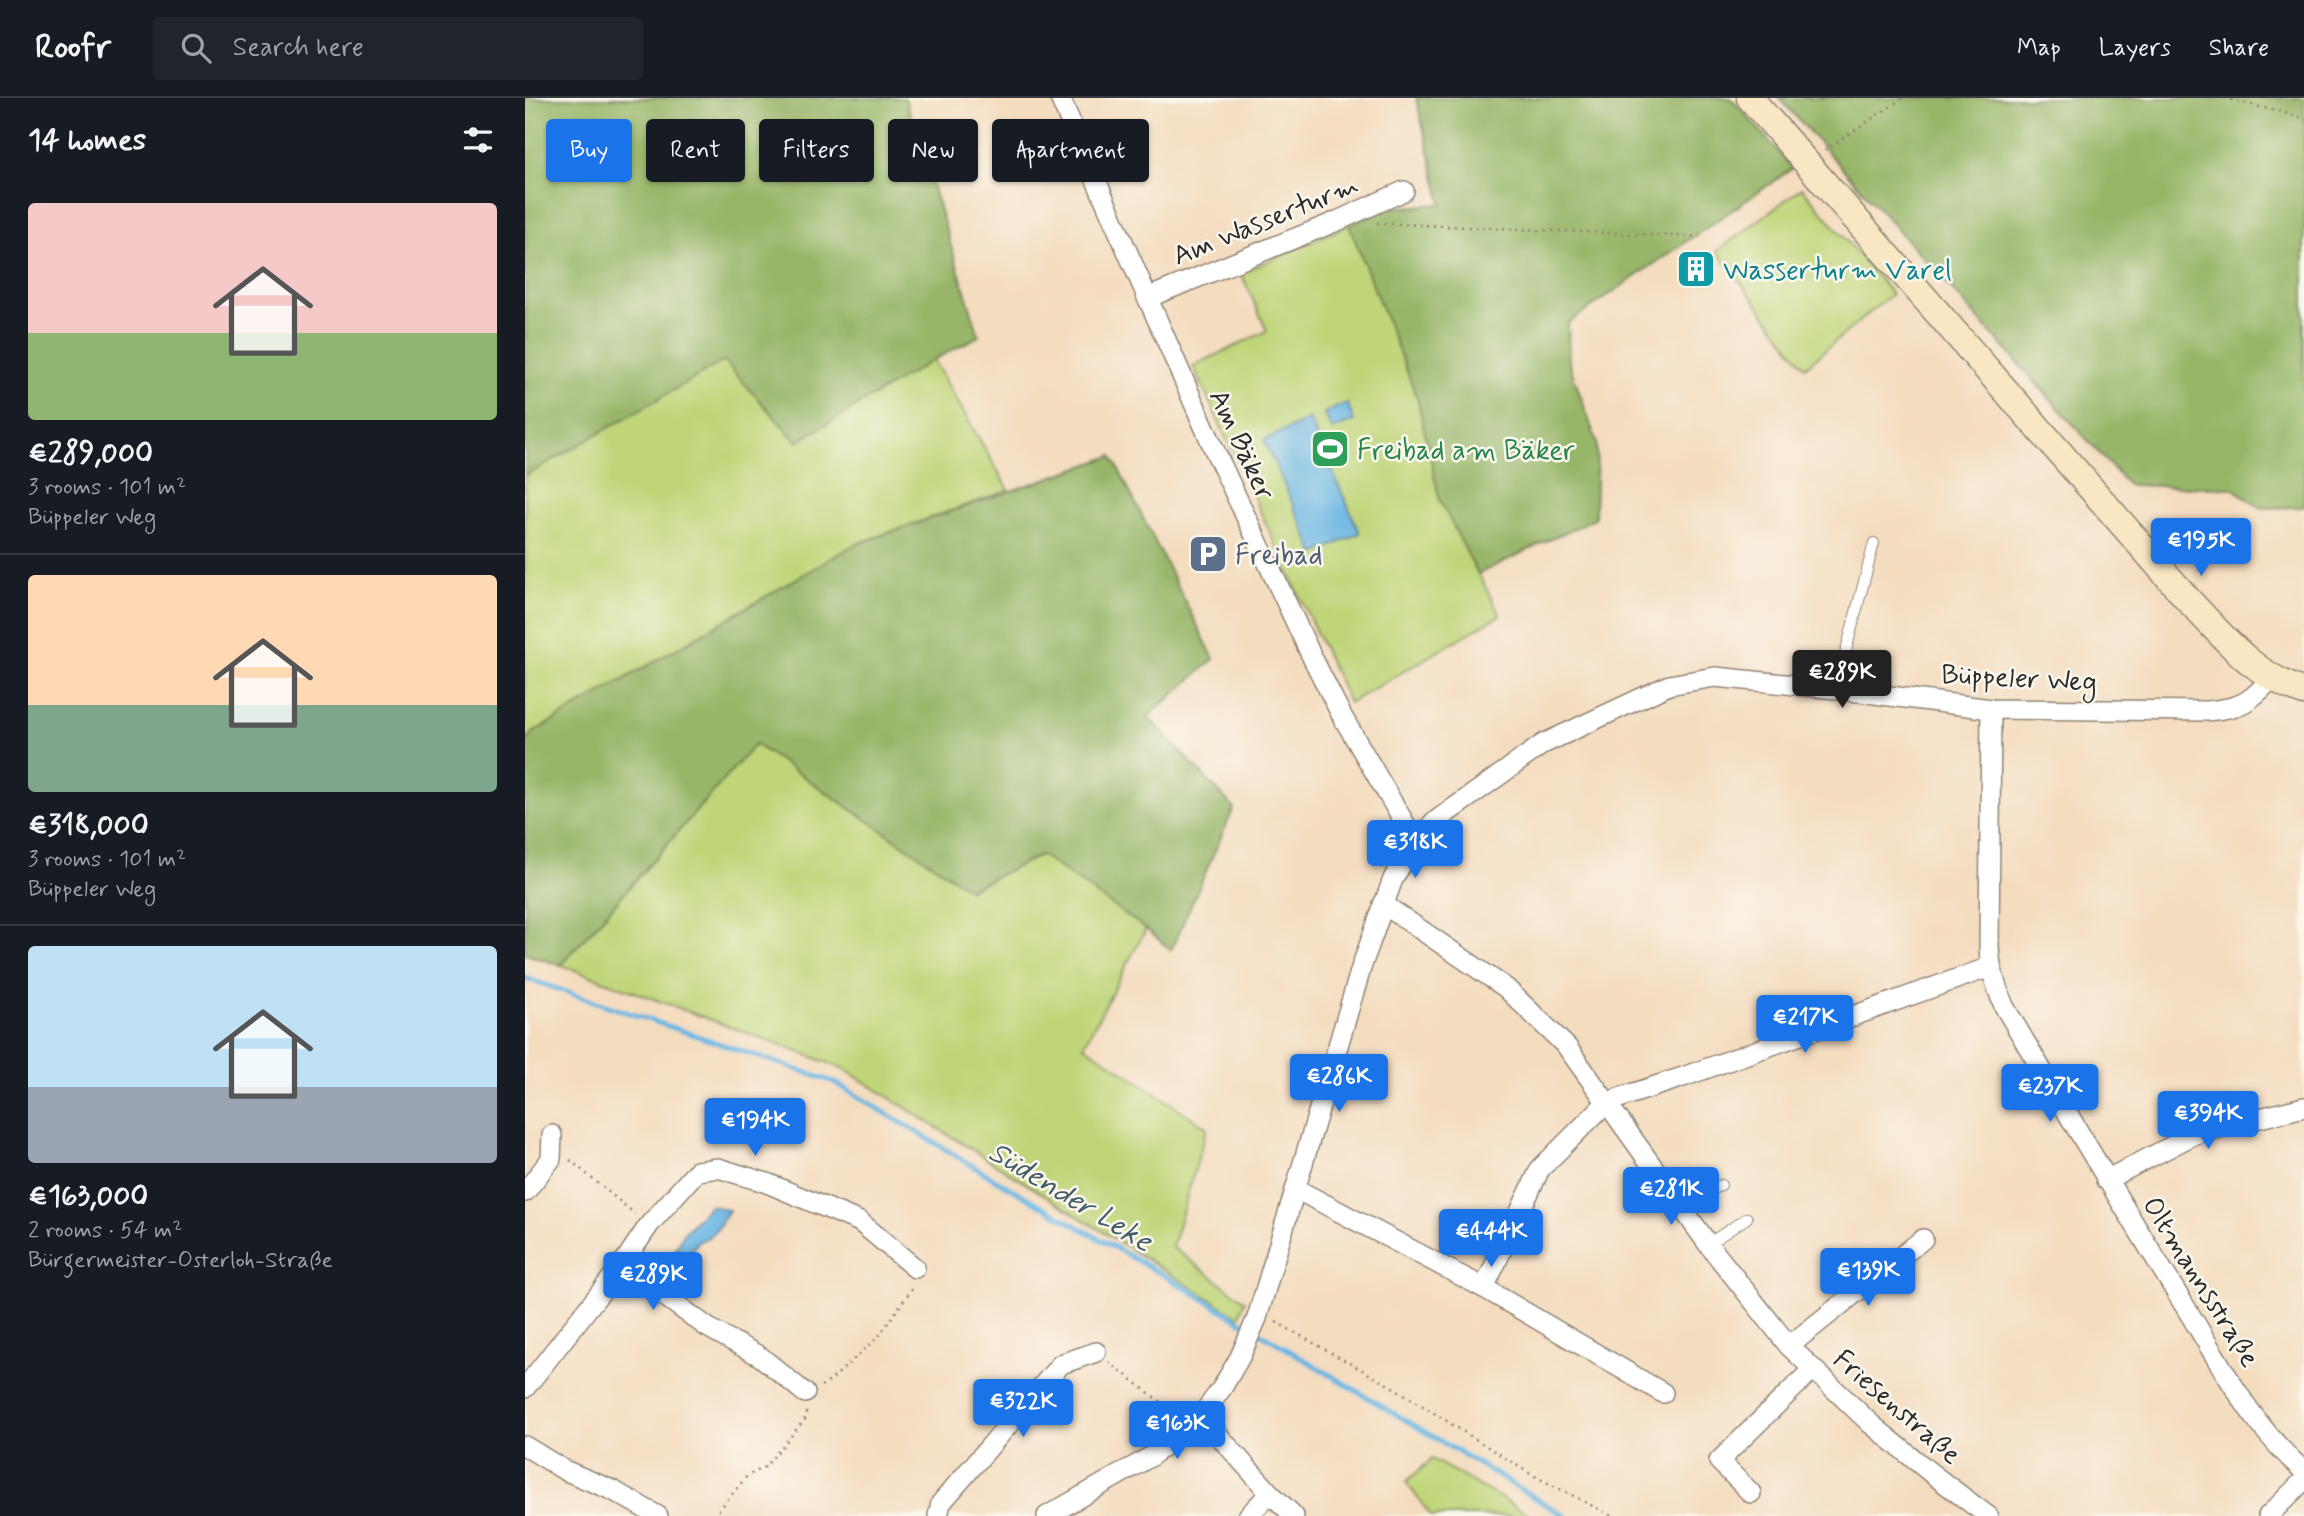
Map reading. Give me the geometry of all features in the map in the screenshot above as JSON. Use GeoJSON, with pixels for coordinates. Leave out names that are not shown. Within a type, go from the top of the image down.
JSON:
{"type":"FeatureCollection","features":[{"type":"Feature","properties":{"kind":"main road"},"geometry":{"type":"LineString","coordinates":[[1750,98],[2192,604],[2249,663],[2272,678],[2304,692]]}},
{"type":"Feature","properties":{"kind":"street","name":"Am Bäker"},"geometry":{"type":"LineString","coordinates":[[1060,98],[1214,449],[1313,657],[1342,716],[1415,841]]}},
{"type":"Feature","properties":{"kind":"street","name":"Am Wasserturm"},"geometry":{"type":"LineString","coordinates":[[1147,298],[1323,227],[1404,191]]}},
{"type":"Feature","properties":{"kind":"street","name":"Büppeler Weg"},"geometry":{"type":"LineString","coordinates":[[1047,1516],[1150,1457],[1196,1420],[1222,1388],[1246,1345],[1258,1315],[1361,965],[1393,879],[1415,841],[1437,820],[1543,744],[1669,685],[1715,677],[1991,709],[2207,711],[2233,709],[2249,701],[2272,678]]}},
{"type":"Feature","properties":{"kind":"street","name":"Oltmannsstraße"},"geometry":{"type":"LineString","coordinates":[[1991,709],[1990,967],[2004,1006],[2106,1180],[2254,1417],[2289,1458],[2304,1471]]}},
{"type":"Feature","properties":{"kind":"street","name":"Friesenstraße"},"geometry":{"type":"LineString","coordinates":[[1383,904],[1506,988],[1567,1047],[1708,1244],[1789,1346],[1871,1424],[1978,1513]]}},
{"type":"Feature","properties":{"kind":"street"},"geometry":{"type":"LineString","coordinates":[[1484,1288],[1539,1169],[1607,1102],[1990,967]]}},
{"type":"Feature","properties":{"kind":"street"},"geometry":{"type":"LineString","coordinates":[[2106,1180],[2195,1134],[2304,1107]]}},
{"type":"Feature","properties":{"kind":"street"},"geometry":{"type":"LineString","coordinates":[[525,1192],[551,1159],[552,1135]]}},
{"type":"Feature","properties":{"kind":"street"},"geometry":{"type":"LineString","coordinates":[[525,1388],[622,1265],[649,1226],[697,1171],[718,1168],[767,1183],[860,1222],[915,1268]]}},
{"type":"Feature","properties":{"kind":"street"},"geometry":{"type":"LineString","coordinates":[[1296,1189],[1484,1288],[1663,1393]]}},
{"type":"Feature","properties":{"kind":"street"},"geometry":{"type":"LineString","coordinates":[[1789,1346],[1923,1239]]}},
{"type":"Feature","properties":{"kind":"street"},"geometry":{"type":"LineString","coordinates":[[622,1265],[707,1327],[761,1357],[805,1393]]}},
{"type":"Feature","properties":{"kind":"street"},"geometry":{"type":"LineString","coordinates":[[937,1516],[941,1503],[1061,1364],[1096,1352]]}},
{"type":"Feature","properties":{"kind":"street"},"geometry":{"type":"LineString","coordinates":[[1751,1493],[1719,1461],[1813,1369]]}},
{"type":"Feature","properties":{"kind":"street"},"geometry":{"type":"LineString","coordinates":[[1196,1420],[1294,1516]]}},
{"type":"Feature","properties":{"kind":"street"},"geometry":{"type":"LineString","coordinates":[[525,1446],[564,1470],[614,1491],[658,1516]]}},
{"type":"Feature","properties":{"kind":"street"},"geometry":{"type":"LineString","coordinates":[[2268,1516],[2304,1480]]}},
{"type":"Feature","properties":{"kind":"street"},"geometry":{"type":"LineString","coordinates":[[1248,1516],[1270,1493]]}},
{"type":"Feature","properties":{"kind":"lane"},"geometry":{"type":"LineString","coordinates":[[1836,689],[1874,543]]}},
{"type":"Feature","properties":{"kind":"lane"},"geometry":{"type":"LineString","coordinates":[[1682,1207],[1721,1185]]}},
{"type":"Feature","properties":{"kind":"lane"},"geometry":{"type":"LineString","coordinates":[[1708,1244],[1747,1218]]}},
{"type":"Feature","properties":{"kind":"path"},"geometry":{"type":"LineString","coordinates":[[1809,163],[1903,98]]}},
{"type":"Feature","properties":{"kind":"path"},"geometry":{"type":"LineString","coordinates":[[2224,98],[2304,118]]}},
{"type":"Feature","properties":{"kind":"path"},"geometry":{"type":"LineString","coordinates":[[1376,223],[1699,237]]}},
{"type":"Feature","properties":{"kind":"path"},"geometry":{"type":"LineString","coordinates":[[552,1135],[564,1155],[649,1226]]}},
{"type":"Feature","properties":{"kind":"path"},"geometry":{"type":"LineString","coordinates":[[1258,1315],[1395,1389],[1529,1473],[1612,1516]]}},
{"type":"Feature","properties":{"kind":"path"},"geometry":{"type":"LineString","coordinates":[[1096,1352],[1196,1420]]}},
{"type":"Feature","properties":{"kind":"green space"},"geometry":{"type":"Polygon","coordinates":[[[525,98],[905,98],[912,119],[888,119],[888,182],[931,182],[979,336],[933,360],[797,442],[724,361],[525,476],[525,98]]]}},
{"type":"Feature","properties":{"kind":"green space"},"geometry":{"type":"Polygon","coordinates":[[[1416,98],[1731,98],[1793,168],[1568,323],[1569,363],[1597,443],[1595,518],[1478,574],[1440,501],[1417,397],[1349,225],[1388,208],[1442,204],[1416,98]]]}},
{"type":"Feature","properties":{"kind":"green space"},"geometry":{"type":"Polygon","coordinates":[[[1779,98],[2304,98],[2304,507],[2261,508],[2232,488],[2128,485],[1779,98]]]}},
{"type":"Feature","properties":{"kind":"green space"},"geometry":{"type":"Polygon","coordinates":[[[1802,188],[1892,294],[1805,367],[1717,251],[1802,188]]]}},
{"type":"Feature","properties":{"kind":"green space","name":"Freibad am Bäker"},"geometry":{"type":"Polygon","coordinates":[[[1349,225],[1417,397],[1440,501],[1500,615],[1349,703],[1193,366],[1267,331],[1241,273],[1349,225]]]}},
{"type":"Feature","properties":{"kind":"green space"},"geometry":{"type":"Polygon","coordinates":[[[724,360],[797,442],[933,360],[1009,490],[854,545],[534,732],[525,743],[525,476],[724,360]]]}},
{"type":"Feature","properties":{"kind":"green space"},"geometry":{"type":"Polygon","coordinates":[[[1112,456],[1214,659],[1148,717],[1234,808],[1171,950],[1146,929],[1041,855],[969,889],[755,744],[561,965],[525,954],[525,743],[534,732],[854,545],[1112,456]]]}},
{"type":"Feature","properties":{"kind":"green space"},"geometry":{"type":"Polygon","coordinates":[[[755,744],[969,889],[1041,855],[1146,929],[1084,1045],[1207,1128],[1172,1247],[1245,1301],[1239,1317],[842,1068],[561,965],[755,744]]]}},
{"type":"Feature","properties":{"kind":"green space"},"geometry":{"type":"Polygon","coordinates":[[[1432,1459],[1532,1516],[1431,1516],[1406,1482],[1432,1459]]]}},
{"type":"Feature","properties":{"kind":"water"},"geometry":{"type":"Polygon","coordinates":[[[1347,403],[1354,421],[1332,430],[1324,413],[1347,403]]]}},
{"type":"Feature","properties":{"kind":"water"},"geometry":{"type":"Polygon","coordinates":[[[1309,419],[1360,533],[1315,554],[1264,440],[1309,419]]]}},
{"type":"Feature","properties":{"kind":"water"},"geometry":{"type":"Polygon","coordinates":[[[710,1205],[729,1210],[710,1236],[697,1243],[687,1256],[676,1261],[672,1255],[684,1233],[710,1205]]]}},
{"type":"Feature","properties":{"kind":"waterway","name":"Südender Leke"},"geometry":{"type":"LineString","coordinates":[[525,978],[834,1082],[1001,1183],[1172,1280],[1565,1516]]}},
{"type":"Feature","properties":{"kind":"place","name":"Wasserturm Varel"},"geometry":{"type":"Point","coordinates":[1696,269]}},
{"type":"Feature","properties":{"kind":"place","name":"Freibad am Bäker"},"geometry":{"type":"Point","coordinates":[1330,449]}},
{"type":"Feature","properties":{"kind":"place","name":"Freibad"},"geometry":{"type":"Point","coordinates":[1208,554]}}]}
